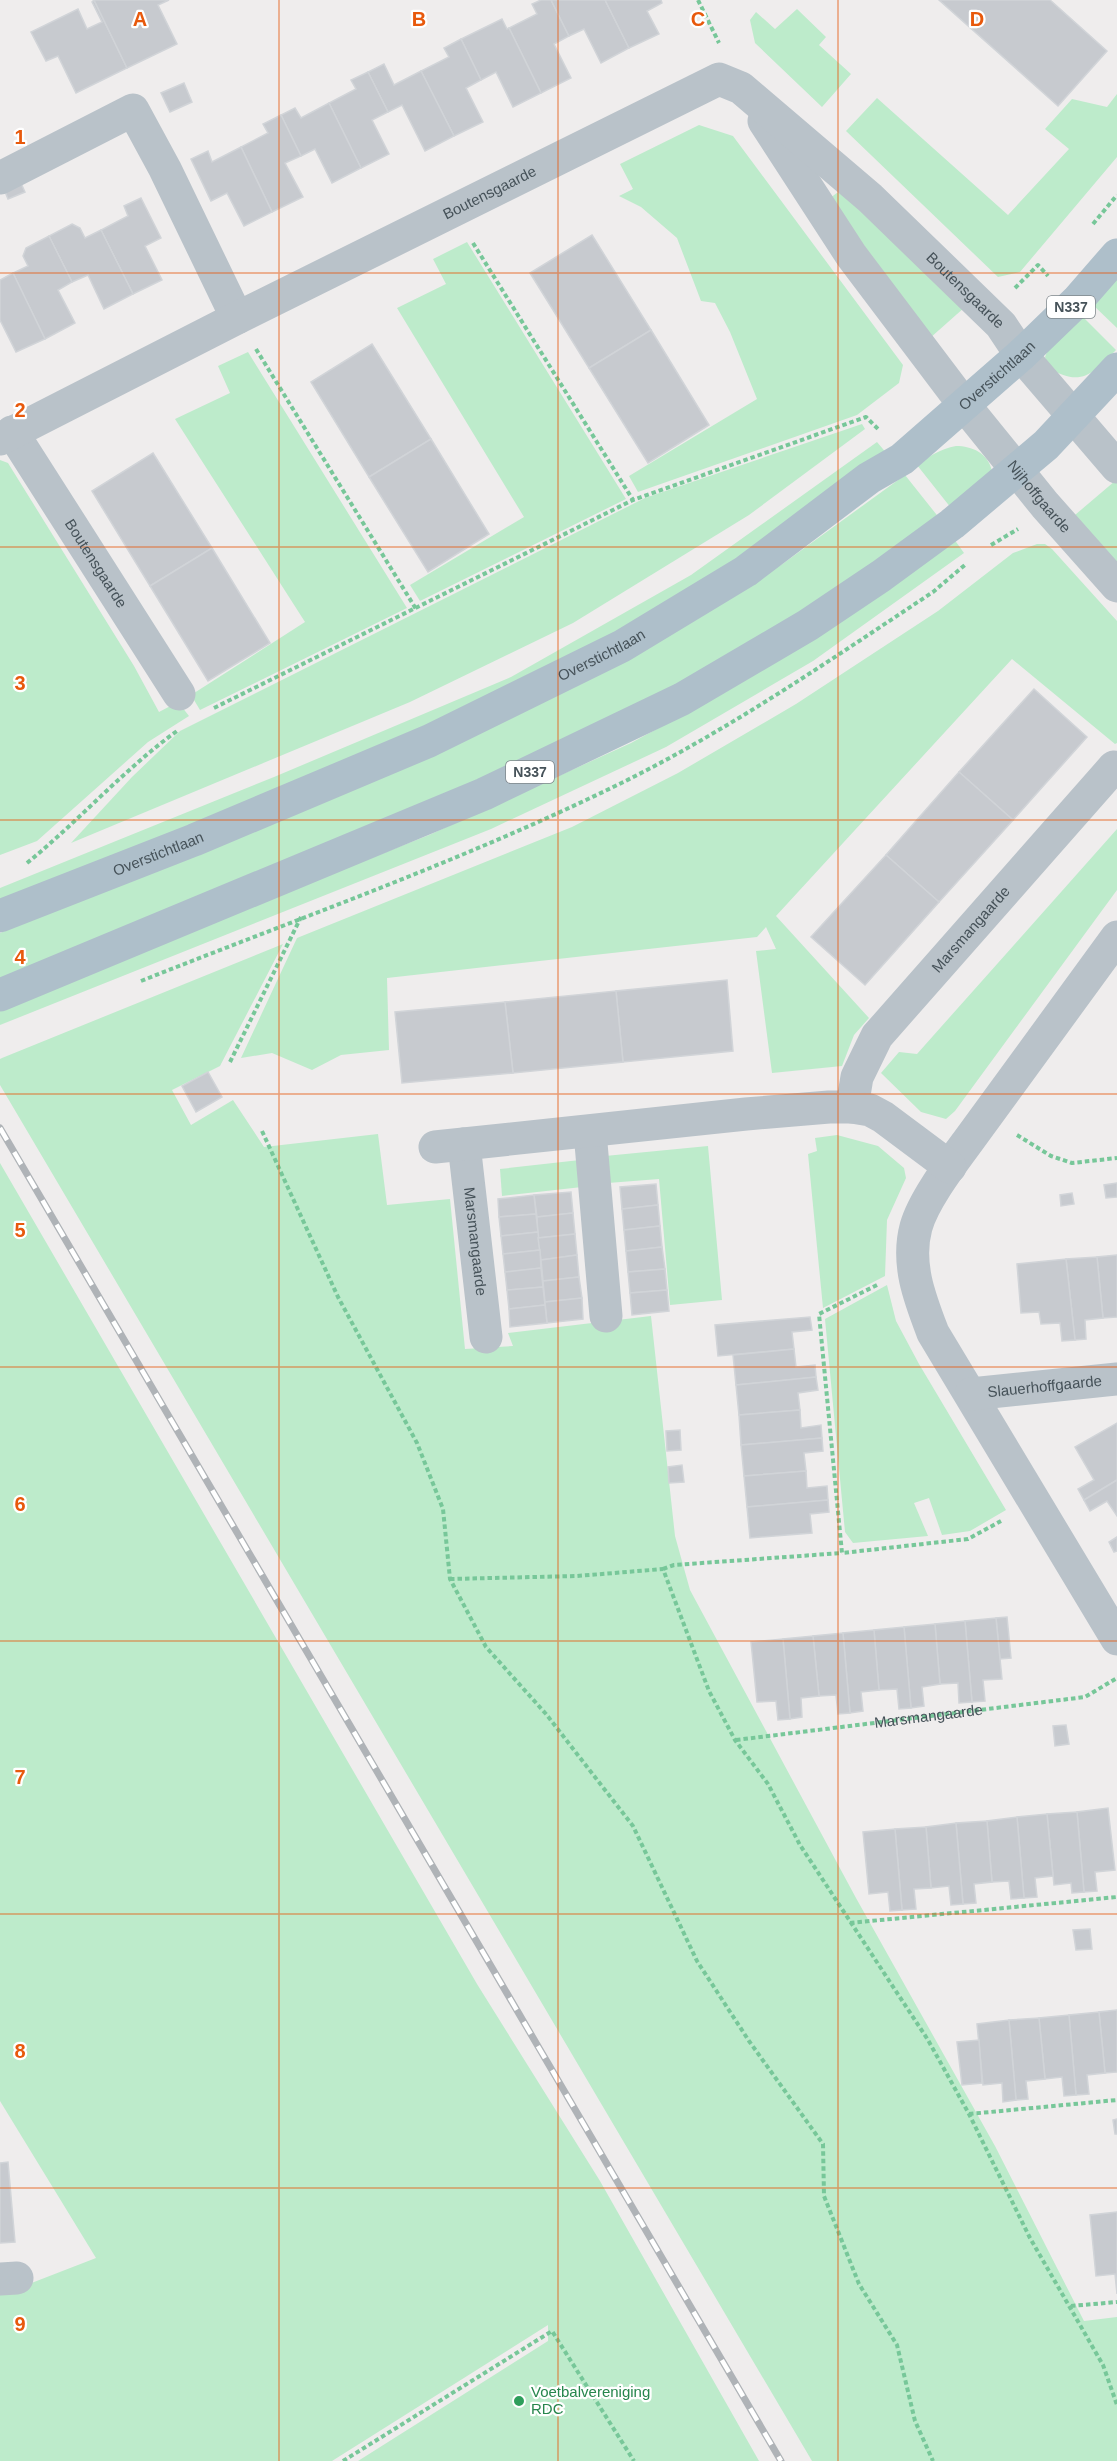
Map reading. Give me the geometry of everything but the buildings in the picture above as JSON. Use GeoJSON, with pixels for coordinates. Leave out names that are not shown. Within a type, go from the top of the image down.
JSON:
{"type":"FeatureCollection","features":[{"type":"Feature","properties":{"kind":"main road","name":"Overstichtlaan"},"geometry":{"type":"LineString","coordinates":[[0,916],[194,840],[429,741],[622,646],[746,571],[869,478],[902,459],[1021,355],[1077,301],[1117,255]]}},
{"type":"Feature","properties":{"kind":"main road","name":"N337"},"geometry":{"type":"LineString","coordinates":[[0,995],[484,794],[682,699],[808,625],[952,524],[1017,471],[1073,417],[1117,369]]}},
{"type":"Feature","properties":{"kind":"street","name":"Boutensgaarde"},"geometry":{"type":"LineString","coordinates":[[190,710],[6,436],[237,318],[719,80],[741,88],[878,206],[1001,325],[1021,355]]}},
{"type":"Feature","properties":{"kind":"street"},"geometry":{"type":"LineString","coordinates":[[741,88],[851,255],[965,406]]}},
{"type":"Feature","properties":{"kind":"street"},"geometry":{"type":"LineString","coordinates":[[0,178],[133,110],[165,169],[237,318]]}},
{"type":"Feature","properties":{"kind":"street"},"geometry":{"type":"LineString","coordinates":[[1021,355],[1117,467]]}},
{"type":"Feature","properties":{"kind":"street","name":"Nijhoffgaarde"},"geometry":{"type":"LineString","coordinates":[[965,406],[1017,471],[1117,586]]}},
{"type":"Feature","properties":{"kind":"street","name":"Marsmangaarde"},"geometry":{"type":"LineString","coordinates":[[852,1107],[857,1077],[877,1036],[1114,767]]}},
{"type":"Feature","properties":{"kind":"street"},"geometry":{"type":"LineString","coordinates":[[1117,937],[950,1167],[916,1225],[913,1267],[933,1333],[1117,1639]]}},
{"type":"Feature","properties":{"kind":"street","name":"Marsmangaarde"},"geometry":{"type":"LineString","coordinates":[[486,1337],[449,1145],[746,1114],[852,1107],[870,1110],[883,1117],[950,1167]]}},
{"type":"Feature","properties":{"kind":"street"},"geometry":{"type":"LineString","coordinates":[[590,1132],[606,1316]]}},
{"type":"Feature","properties":{"kind":"street","name":"Slauerhoffgaarde"},"geometry":{"type":"LineString","coordinates":[[971,1394],[1117,1379]]}},
{"type":"Feature","properties":{"kind":"path"},"geometry":{"type":"LineString","coordinates":[[454,212],[633,500]]}},
{"type":"Feature","properties":{"kind":"path"},"geometry":{"type":"LineString","coordinates":[[237,318],[416,609]]}},
{"type":"Feature","properties":{"kind":"path"},"geometry":{"type":"LineString","coordinates":[[44,859],[22,867],[56,839],[190,710],[416,609],[633,500],[866,417],[902,459]]}},
{"type":"Feature","properties":{"kind":"path"},"geometry":{"type":"LineString","coordinates":[[868,435],[877,428]]}},
{"type":"Feature","properties":{"kind":"path"},"geometry":{"type":"LineString","coordinates":[[134,984],[301,917],[230,1062]]}},
{"type":"Feature","properties":{"kind":"path"},"geometry":{"type":"LineString","coordinates":[[986,1116],[1052,1155],[1072,1163],[1117,1158]]}},
{"type":"Feature","properties":{"kind":"path"},"geometry":{"type":"LineString","coordinates":[[262,1131],[338,1297],[417,1443],[442,1509],[450,1579],[486,1647],[546,1714],[633,1826],[697,1961],[749,2041],[823,2144],[824,2196],[859,2284],[897,2344],[915,2421],[933,2461]]}},
{"type":"Feature","properties":{"kind":"path"},"geometry":{"type":"LineString","coordinates":[[842,1552],[819,1314],[913,1267]]}},
{"type":"Feature","properties":{"kind":"path"},"geometry":{"type":"LineString","coordinates":[[450,1579],[577,1576],[663,1569],[674,1565],[842,1552],[968,1539],[1036,1501]]}},
{"type":"Feature","properties":{"kind":"path"},"geometry":{"type":"LineString","coordinates":[[663,1569],[709,1691],[735,1740],[768,1784],[800,1845],[928,2040],[969,2114],[1029,2238],[1103,2364],[1117,2405]]}},
{"type":"Feature","properties":{"kind":"path","name":"Marsmangaarde"},"geometry":{"type":"LineString","coordinates":[[735,1740],[1085,1697],[1117,1678]]}},
{"type":"Feature","properties":{"kind":"path"},"geometry":{"type":"LineString","coordinates":[[850,1923],[1117,1897]]}},
{"type":"Feature","properties":{"kind":"path"},"geometry":{"type":"LineString","coordinates":[[969,2114],[1117,2100]]}},
{"type":"Feature","properties":{"kind":"path"},"geometry":{"type":"LineString","coordinates":[[1071,2306],[1117,2302]]}},
{"type":"Feature","properties":{"kind":"path"},"geometry":{"type":"LineString","coordinates":[[343,2461],[552,2331],[633,2461]]}},
{"type":"Feature","properties":{"kind":"green space"},"geometry":{"type":"Polygon","coordinates":[[[797,9],[826,37],[819,45],[851,74],[822,107],[755,43],[750,20],[756,12],[775,29],[797,9]]]}},
{"type":"Feature","properties":{"kind":"green space"},"geometry":{"type":"Polygon","coordinates":[[[1117,94],[1117,157],[1020,272],[998,277],[846,131],[877,98],[1008,215],[1069,149],[1045,129],[1072,99],[1107,107],[1117,94]]]}},
{"type":"Feature","properties":{"kind":"green space"},"geometry":{"type":"Polygon","coordinates":[[[699,125],[733,136],[903,365],[899,383],[857,415],[638,492],[629,476],[757,399],[730,332],[715,303],[701,301],[677,238],[641,207],[619,196],[633,189],[620,164],[699,125]]]}},
{"type":"Feature","properties":{"kind":"green space"},"geometry":{"type":"Polygon","coordinates":[[[841,190],[965,307],[930,338],[830,198],[841,190]]]}},
{"type":"Feature","properties":{"kind":"green space"},"geometry":{"type":"Polygon","coordinates":[[[467,242],[626,499],[420,601],[410,585],[524,517],[397,308],[446,284],[433,259],[467,242]]]}},
{"type":"Feature","properties":{"kind":"green space"},"geometry":{"type":"Polygon","coordinates":[[[1117,275],[1117,328],[1092,304],[1117,275]]]}},
{"type":"Feature","properties":{"kind":"green space"},"geometry":{"type":"Polygon","coordinates":[[[1082,316],[1116,350],[1094,371],[1078,377],[1070,377],[1049,368],[1045,357],[1047,352],[1082,316]]]}},
{"type":"Feature","properties":{"kind":"green space"},"geometry":{"type":"Polygon","coordinates":[[[248,352],[407,608],[200,710],[191,695],[305,622],[175,419],[230,393],[218,366],[248,352]]]}},
{"type":"Feature","properties":{"kind":"green space"},"geometry":{"type":"Polygon","coordinates":[[[862,424],[865,429],[749,515],[573,623],[410,702],[71,843],[132,777],[180,731],[645,498],[862,424]]]}},
{"type":"Feature","properties":{"kind":"green space"},"geometry":{"type":"Polygon","coordinates":[[[877,442],[888,455],[751,557],[471,712],[0,908],[0,888],[274,777],[511,677],[691,575],[877,442]]]}},
{"type":"Feature","properties":{"kind":"green space"},"geometry":{"type":"Polygon","coordinates":[[[956,446],[968,447],[983,455],[992,471],[951,508],[917,465],[940,451],[956,446]]]}},
{"type":"Feature","properties":{"kind":"green space"},"geometry":{"type":"Polygon","coordinates":[[[0,460],[8,463],[134,666],[159,712],[178,702],[189,716],[148,742],[37,841],[0,855],[0,460]]]}},
{"type":"Feature","properties":{"kind":"green space"},"geometry":{"type":"Polygon","coordinates":[[[905,475],[940,519],[870,569],[644,709],[456,796],[0,979],[0,933],[327,801],[781,565],[905,475]]]}},
{"type":"Feature","properties":{"kind":"green space"},"geometry":{"type":"Polygon","coordinates":[[[1115,481],[1117,483],[1117,564],[1075,515],[1115,481]]]}},
{"type":"Feature","properties":{"kind":"green space"},"geometry":{"type":"Polygon","coordinates":[[[954,539],[964,553],[813,661],[666,747],[491,829],[0,1025],[0,1005],[429,835],[631,743],[721,694],[954,539]]]}},
{"type":"Feature","properties":{"kind":"green space"},"geometry":{"type":"Polygon","coordinates":[[[1037,544],[1045,544],[1052,549],[1117,621],[1117,743],[1115,744],[1012,659],[776,916],[869,1018],[854,1035],[842,1066],[772,1073],[756,951],[776,949],[766,927],[757,937],[387,978],[389,1050],[341,1055],[312,1070],[272,1053],[241,1058],[297,938],[572,827],[678,773],[796,704],[938,611],[1013,553],[1037,544]]]}},
{"type":"Feature","properties":{"kind":"green space"},"geometry":{"type":"Polygon","coordinates":[[[1117,829],[1117,890],[955,1111],[946,1119],[921,1112],[881,1073],[899,1052],[917,1054],[1117,829]]]}},
{"type":"Feature","properties":{"kind":"green space"},"geometry":{"type":"Polygon","coordinates":[[[283,944],[220,1066],[172,1090],[191,1125],[233,1100],[264,1147],[378,1134],[387,1205],[450,1199],[465,1349],[513,1346],[508,1333],[651,1316],[675,1536],[690,1590],[856,1898],[995,2146],[1084,2321],[1117,2317],[1117,2461],[812,2461],[0,1085],[0,1059],[2,1058],[283,944]]]}},
{"type":"Feature","properties":{"kind":"green space"},"geometry":{"type":"Polygon","coordinates":[[[837,1135],[878,1146],[904,1168],[906,1178],[887,1220],[885,1276],[823,1308],[808,1154],[817,1151],[815,1138],[837,1135]]]}},
{"type":"Feature","properties":{"kind":"green space"},"geometry":{"type":"Polygon","coordinates":[[[708,1146],[722,1300],[670,1305],[659,1179],[608,1183],[605,1156],[708,1146]]]}},
{"type":"Feature","properties":{"kind":"green space"},"geometry":{"type":"Polygon","coordinates":[[[580,1160],[582,1187],[502,1196],[500,1169],[580,1160]]]}},
{"type":"Feature","properties":{"kind":"green space"},"geometry":{"type":"Polygon","coordinates":[[[0,1163],[477,1984],[600,2181],[759,2461],[358,2461],[548,2341],[548,2325],[332,2461],[0,2461],[0,2291],[16,2289],[96,2258],[0,2101],[0,1163]]]}},
{"type":"Feature","properties":{"kind":"green space"},"geometry":{"type":"Polygon","coordinates":[[[887,1285],[896,1321],[1006,1510],[970,1531],[942,1535],[929,1498],[914,1503],[928,1536],[853,1543],[845,1532],[825,1319],[887,1285]]]}},
{"type":"Feature","properties":{"kind":"railway"},"geometry":{"type":"LineString","coordinates":[[0,1128],[781,2461]]}},
{"type":"Feature","properties":{"kind":"place","name":"Voetbalvereniging RDC"},"geometry":{"type":"Point","coordinates":[519,2401]}}]}
